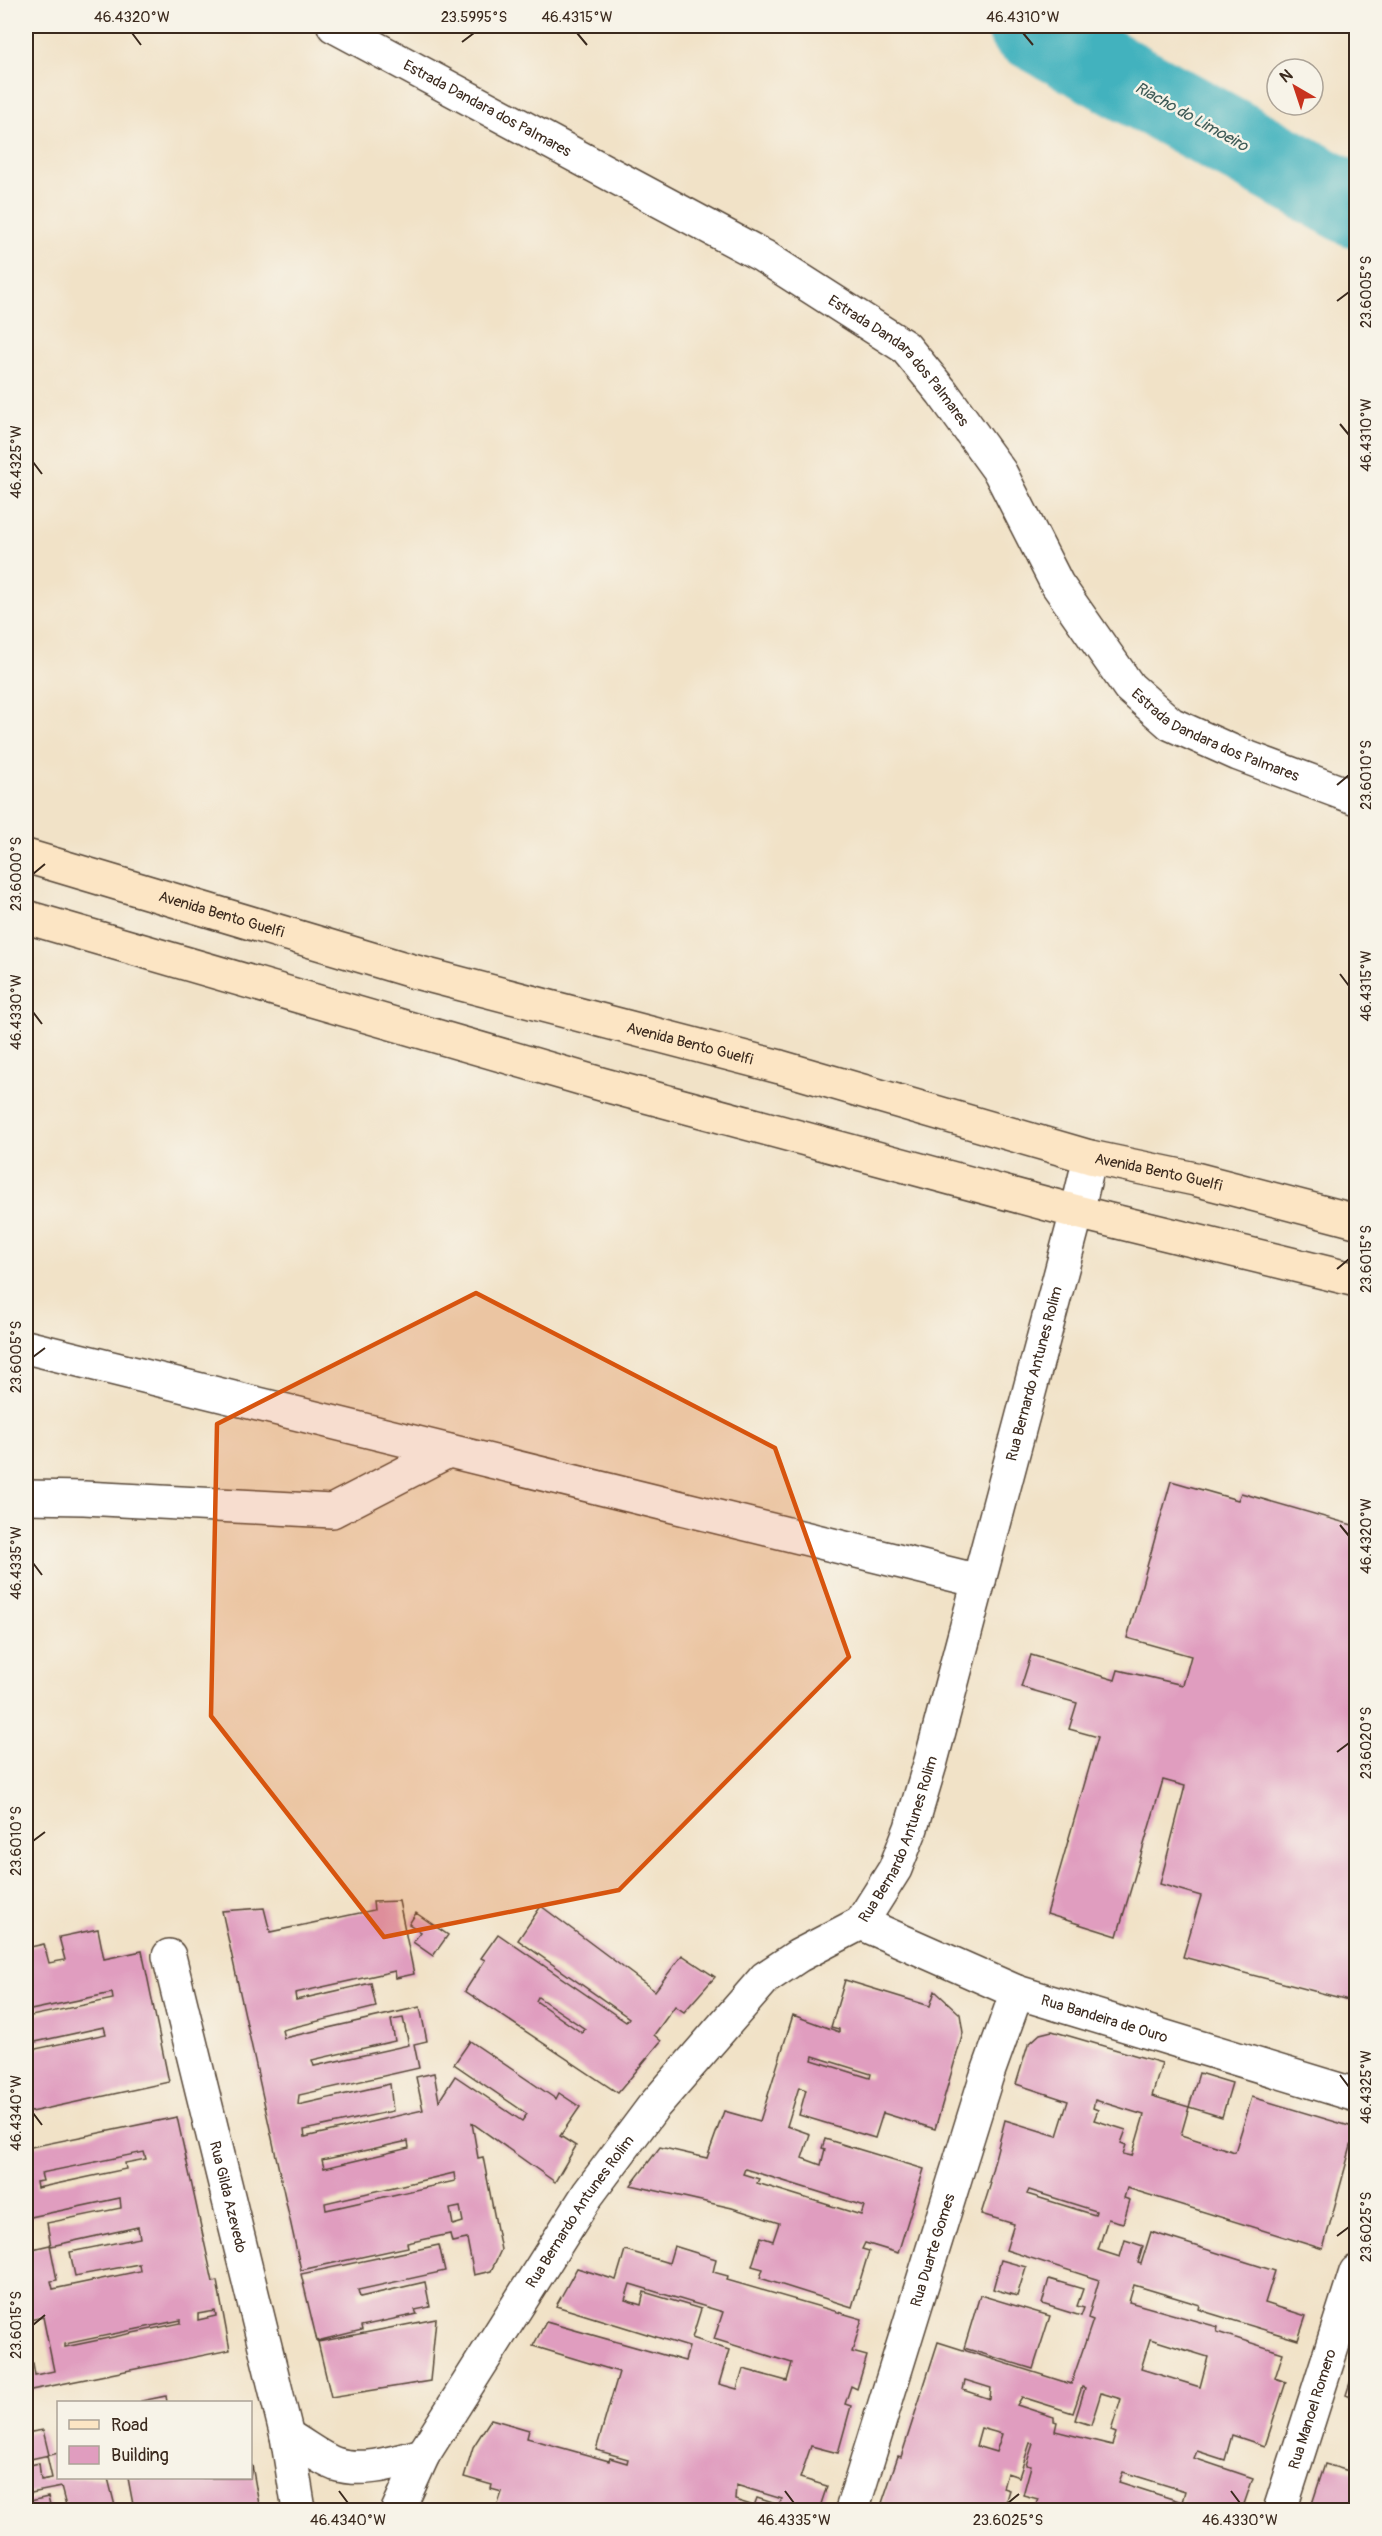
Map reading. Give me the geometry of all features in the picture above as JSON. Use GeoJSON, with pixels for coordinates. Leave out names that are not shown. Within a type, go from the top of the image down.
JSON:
{"type":"FeatureCollection","features":[{"type":"Feature","properties":{"kind":"main road","name":"Avenida Bento Guelfi"},"geometry":{"type":"LineString","coordinates":[[26,856],[412,971],[780,1067],[1090,1157],[1195,1179],[1356,1221]]}},
{"type":"Feature","properties":{"kind":"main road"},"geometry":{"type":"LineString","coordinates":[[26,918],[453,1043],[1077,1212],[1356,1280]]}},
{"type":"Feature","properties":{"kind":"street","name":"Estrada Dandara dos Palmares"},"geometry":{"type":"LineString","coordinates":[[334,26],[763,256],[905,347],[942,392],[1000,472],[1057,584],[1129,687],[1172,724],[1238,754],[1356,798]]}},
{"type":"Feature","properties":{"kind":"street","name":"Rua Bernardo Antunes Rolim"},"geometry":{"type":"LineString","coordinates":[[398,2511],[423,2455],[588,2193],[652,2107],[765,1978],[798,1956],[861,1923],[896,1869],[911,1828],[979,1581],[1090,1157]]}},
{"type":"Feature","properties":{"kind":"street"},"geometry":{"type":"LineString","coordinates":[[26,1347],[979,1581]]}},
{"type":"Feature","properties":{"kind":"street"},"geometry":{"type":"LineString","coordinates":[[26,1497],[332,1511],[448,1451]]}},
{"type":"Feature","properties":{"kind":"street","name":"Rua Bandeira de Ouro"},"geometry":{"type":"LineString","coordinates":[[861,1923],[1017,1992],[1356,2095]]}},
{"type":"Feature","properties":{"kind":"street","name":"Rua Gilda Azevedo"},"geometry":{"type":"LineString","coordinates":[[169,1956],[287,2436],[299,2511]]}},
{"type":"Feature","properties":{"kind":"street","name":"Rua Duarte Gomes"},"geometry":{"type":"LineString","coordinates":[[852,2511],[986,2078],[1017,1992]]}},
{"type":"Feature","properties":{"kind":"street","name":"Rua Manoel Romero"},"geometry":{"type":"LineString","coordinates":[[1280,2511],[1356,2272]]}},
{"type":"Feature","properties":{"kind":"street"},"geometry":{"type":"LineString","coordinates":[[287,2436],[336,2464],[360,2467],[389,2464],[423,2455]]}},
{"type":"Feature","properties":{"kind":"highlighted area"},"geometry":{"type":"Polygon","coordinates":[[[476,1293],[775,1448],[849,1657],[619,1890],[384,1937],[211,1716],[217,1424],[476,1293]]]}},
{"type":"Feature","properties":{"kind":"building"},"geometry":{"type":"Polygon","coordinates":[[[1171,1481],[1238,1500],[1241,1493],[1356,1526],[1356,2002],[1183,1957],[1201,1896],[1160,1884],[1185,1786],[1163,1780],[1117,1936],[1047,1914],[1098,1737],[1069,1729],[1077,1703],[1021,1687],[1031,1655],[1115,1680],[1118,1670],[1183,1685],[1191,1656],[1127,1638],[1171,1481]]]}},
{"type":"Feature","properties":{"kind":"building"},"geometry":{"type":"Polygon","coordinates":[[[399,1901],[414,1974],[396,1978],[395,1971],[295,1993],[296,2000],[371,1983],[376,2007],[282,2030],[284,2038],[420,2007],[427,2041],[414,2044],[419,2068],[299,2095],[298,2105],[390,2084],[393,2111],[304,2130],[305,2137],[423,2110],[416,2077],[434,2073],[439,2101],[455,2076],[522,2121],[527,2114],[454,2064],[470,2041],[556,2099],[559,2093],[580,2107],[560,2136],[576,2146],[555,2182],[472,2123],[478,2158],[483,2157],[501,2250],[491,2271],[474,2275],[467,2239],[452,2242],[450,2234],[407,2243],[408,2247],[301,2270],[222,1911],[264,1908],[270,1932],[374,1910],[373,1902],[399,1901]],[[403,2018],[391,2020],[395,2041],[312,2060],[314,2066],[409,2045],[403,2018]],[[408,2141],[322,2160],[324,2168],[409,2148],[408,2141]],[[454,2173],[325,2203],[326,2210],[455,2181],[454,2173]],[[460,2207],[450,2209],[453,2225],[463,2222],[460,2207]]]}},
{"type":"Feature","properties":{"kind":"building"},"geometry":{"type":"Polygon","coordinates":[[[541,1906],[655,1991],[682,1955],[715,1977],[684,2012],[675,2006],[654,2035],[661,2041],[618,2093],[465,1991],[485,1960],[481,1958],[498,1934],[626,2022],[629,2018],[518,1940],[541,1906]],[[538,1997],[536,2001],[582,2033],[585,2029],[538,1997]]]}},
{"type":"Feature","properties":{"kind":"building"},"geometry":{"type":"Polygon","coordinates":[[[416,1913],[448,1935],[433,1956],[413,1942],[421,1932],[409,1924],[416,1913]]]}},
{"type":"Feature","properties":{"kind":"building"},"geometry":{"type":"Polygon","coordinates":[[[98,1929],[104,1959],[142,1951],[169,2082],[26,2113],[26,2051],[106,2034],[104,2027],[26,2044],[26,2017],[113,1999],[112,1993],[26,2011],[26,1948],[44,1944],[49,1963],[65,1960],[59,1937],[98,1929]]]}},
{"type":"Feature","properties":{"kind":"building"},"geometry":{"type":"Polygon","coordinates":[[[845,1980],[930,2006],[935,1991],[960,2014],[963,2033],[935,2129],[883,2113],[875,2138],[799,2115],[806,2090],[799,2087],[787,2126],[810,2134],[802,2158],[821,2165],[825,2139],[924,2169],[898,2253],[865,2243],[862,2249],[869,2251],[852,2307],[760,2278],[763,2269],[752,2266],[761,2237],[773,2241],[779,2223],[732,2208],[631,2185],[660,2147],[707,2158],[724,2111],[760,2121],[793,2015],[839,2032],[839,2029],[831,2027],[845,1980]],[[813,2056],[812,2060],[870,2078],[871,2074],[813,2056]],[[745,2169],[743,2174],[759,2179],[757,2183],[861,2215],[864,2206],[745,2169]]]}},
{"type":"Feature","properties":{"kind":"building"},"geometry":{"type":"Polygon","coordinates":[[[1052,2031],[1162,2063],[1152,2096],[1189,2107],[1181,2135],[1235,2152],[1252,2097],[1356,2128],[1323,2249],[1127,2188],[1124,2198],[1130,2200],[1123,2223],[1108,2219],[1098,2250],[1120,2257],[1125,2240],[1143,2246],[1138,2263],[1141,2264],[1151,2232],[1275,2271],[1265,2303],[1306,2316],[1298,2340],[1206,2312],[1199,2309],[1200,2305],[1134,2285],[1129,2302],[1218,2327],[1217,2332],[1283,2353],[1275,2378],[1286,2382],[1265,2446],[1232,2435],[1225,2460],[1197,2451],[1194,2458],[1253,2478],[1242,2510],[1034,2510],[1038,2499],[1023,2495],[1031,2466],[1026,2465],[1033,2444],[1030,2443],[1019,2477],[1007,2473],[1003,2488],[1009,2490],[1003,2510],[922,2510],[914,2508],[913,2510],[884,2510],[886,2504],[882,2503],[898,2456],[901,2457],[938,2342],[1071,2384],[1093,2320],[1088,2318],[1099,2280],[1006,2250],[1014,2224],[981,2214],[991,2183],[989,2182],[1005,2120],[1057,2136],[1068,2101],[1016,2084],[1028,2045],[1040,2034],[1052,2031]],[[1095,2100],[1093,2108],[1098,2110],[1094,2120],[1126,2130],[1121,2143],[1126,2145],[1123,2154],[1132,2156],[1144,2115],[1095,2100]],[[1029,2190],[1027,2194],[1095,2215],[1096,2211],[1029,2190]],[[1150,2339],[1141,2369],[1200,2387],[1208,2357],[1150,2339]],[[965,2380],[963,2390],[990,2399],[991,2388],[965,2380]],[[1082,2387],[1073,2413],[1022,2397],[1017,2405],[1054,2417],[1054,2421],[1057,2422],[1055,2431],[1112,2445],[1116,2433],[1111,2431],[1121,2399],[1101,2393],[1091,2425],[1075,2420],[1085,2388],[1082,2387]],[[981,2428],[976,2446],[996,2452],[1002,2434],[981,2428]],[[1123,2472],[1119,2482],[1182,2502],[1185,2491],[1123,2472]]]}},
{"type":"Feature","properties":{"kind":"building"},"geometry":{"type":"Polygon","coordinates":[[[1199,2073],[1232,2083],[1222,2117],[1189,2107],[1199,2073]]]}},
{"type":"Feature","properties":{"kind":"building"},"geometry":{"type":"Polygon","coordinates":[[[177,2117],[213,2282],[217,2281],[230,2350],[26,2391],[26,2364],[33,2363],[35,2375],[54,2371],[43,2317],[26,2321],[26,2243],[28,2250],[50,2245],[57,2280],[51,2281],[53,2289],[140,2271],[139,2264],[75,2276],[70,2252],[140,2238],[138,2227],[51,2246],[47,2223],[121,2208],[120,2198],[26,2218],[26,2148],[177,2117]],[[144,2152],[41,2173],[43,2181],[36,2182],[37,2188],[126,2169],[125,2163],[146,2159],[144,2152]],[[215,2311],[198,2314],[198,2320],[216,2316],[215,2311]],[[181,2320],[65,2344],[65,2347],[181,2323],[181,2320]]]}},
{"type":"Feature","properties":{"kind":"building"},"geometry":{"type":"Polygon","coordinates":[[[439,2245],[445,2271],[358,2290],[360,2297],[425,2282],[430,2307],[415,2310],[417,2314],[361,2326],[362,2330],[317,2341],[301,2274],[439,2245]]]}},
{"type":"Feature","properties":{"kind":"building"},"geometry":{"type":"Polygon","coordinates":[[[674,2246],[716,2259],[713,2272],[728,2276],[727,2280],[862,2319],[852,2352],[867,2356],[857,2389],[851,2386],[845,2404],[851,2406],[838,2453],[811,2446],[800,2478],[827,2486],[819,2510],[496,2510],[502,2492],[491,2489],[492,2485],[464,2477],[473,2447],[491,2419],[529,2430],[527,2438],[609,2461],[610,2458],[627,2463],[628,2459],[596,2450],[619,2372],[533,2346],[546,2322],[685,2361],[689,2347],[556,2306],[577,2268],[616,2280],[625,2250],[669,2263],[674,2246]],[[630,2284],[625,2300],[641,2305],[644,2292],[701,2309],[692,2338],[729,2350],[719,2384],[737,2389],[743,2369],[787,2381],[792,2363],[714,2339],[723,2312],[630,2284]],[[736,2485],[735,2500],[754,2506],[757,2498],[779,2505],[782,2499],[736,2485]]]}},
{"type":"Feature","properties":{"kind":"building"},"geometry":{"type":"Polygon","coordinates":[[[1001,2260],[1026,2267],[1017,2296],[993,2289],[1001,2260]]]}},
{"type":"Feature","properties":{"kind":"building"},"geometry":{"type":"Polygon","coordinates":[[[1049,2279],[1083,2289],[1077,2306],[1084,2308],[1081,2316],[1042,2304],[1049,2279]]]}},
{"type":"Feature","properties":{"kind":"building"},"geometry":{"type":"Polygon","coordinates":[[[980,2295],[1050,2316],[1033,2369],[964,2348],[980,2295]]]}},
{"type":"Feature","properties":{"kind":"building"},"geometry":{"type":"Polygon","coordinates":[[[436,2319],[430,2381],[331,2397],[318,2342],[436,2319]]]}},
{"type":"Feature","properties":{"kind":"building"},"geometry":{"type":"Polygon","coordinates":[[[1356,2364],[1356,2399],[1346,2395],[1356,2364]]]}},
{"type":"Feature","properties":{"kind":"building"},"geometry":{"type":"Polygon","coordinates":[[[166,2396],[167,2401],[141,2401],[166,2396]]]}},
{"type":"Feature","properties":{"kind":"building"},"geometry":{"type":"Polygon","coordinates":[[[43,2430],[49,2455],[26,2460],[26,2433],[43,2430]]]}},
{"type":"Feature","properties":{"kind":"building"},"geometry":{"type":"Polygon","coordinates":[[[57,2453],[57,2479],[108,2479],[116,2510],[67,2510],[61,2487],[26,2494],[26,2466],[39,2463],[41,2480],[52,2478],[47,2456],[57,2453]]]}},
{"type":"Feature","properties":{"kind":"building"},"geometry":{"type":"Polygon","coordinates":[[[1325,2464],[1356,2473],[1356,2510],[1310,2510],[1325,2464]]]}},
{"type":"Feature","properties":{"kind":"building"},"geometry":{"type":"Polygon","coordinates":[[[252,2465],[260,2510],[134,2510],[128,2479],[252,2479],[252,2465]]]}},
{"type":"Feature","properties":{"kind":"building"},"geometry":{"type":"Polygon","coordinates":[[[48,2497],[51,2510],[26,2510],[26,2502],[48,2497]]]}},
{"type":"Feature","properties":{"kind":"waterway","name":"Riacho do Limoeiro"},"geometry":{"type":"LineString","coordinates":[[1027,26],[1356,207]]}}]}
